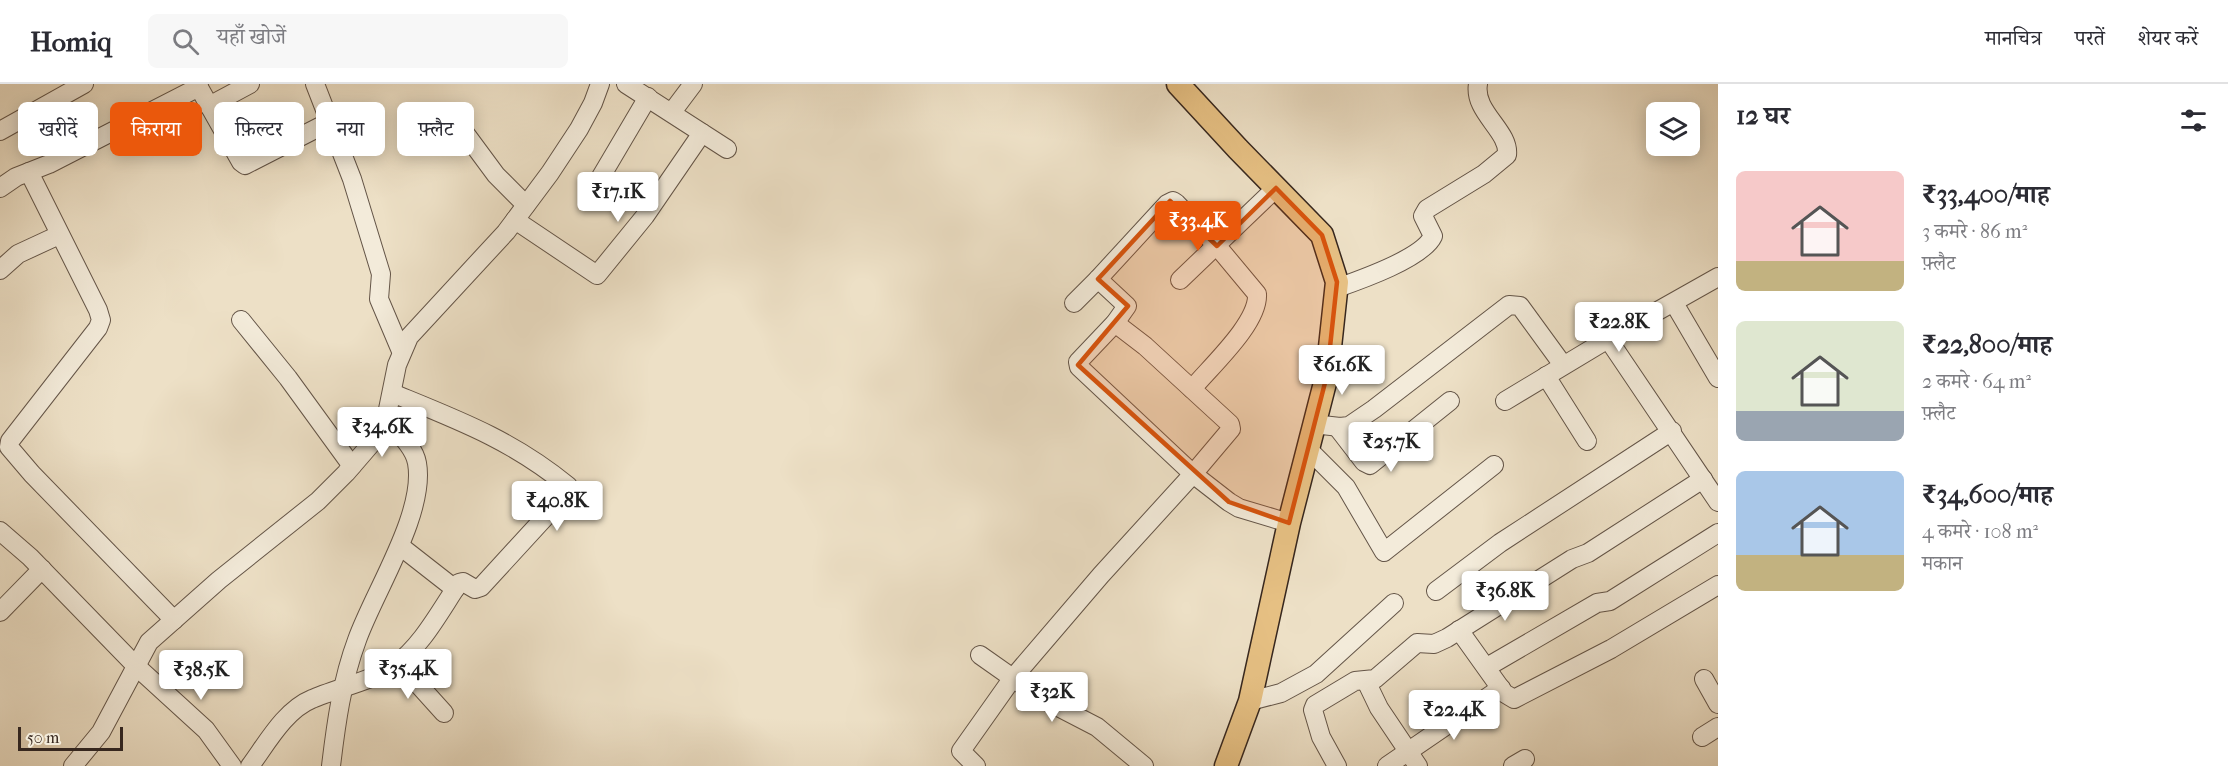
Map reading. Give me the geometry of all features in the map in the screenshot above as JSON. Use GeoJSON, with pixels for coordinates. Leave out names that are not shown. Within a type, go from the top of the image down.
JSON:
{"type":"FeatureCollection","features":[{"type":"Feature","properties":{"kind":"main road"},"geometry":{"type":"LineString","coordinates":[[1178,84],[1322,235],[1337,282],[1327,375],[1289,523],[1250,702],[1226,766]]}},
{"type":"Feature","properties":{"kind":"street"},"geometry":{"type":"LineString","coordinates":[[0,130],[84,84]]}},
{"type":"Feature","properties":{"kind":"street"},"geometry":{"type":"LineString","coordinates":[[209,106],[250,84]]}},
{"type":"Feature","properties":{"kind":"street"},"geometry":{"type":"LineString","coordinates":[[315,84],[322,102]]}},
{"type":"Feature","properties":{"kind":"street"},"geometry":{"type":"LineString","coordinates":[[73,766],[101,732],[149,642],[318,501],[370,444],[386,419],[401,351],[412,333],[495,246],[526,206],[579,129],[600,84]]}},
{"type":"Feature","properties":{"kind":"street"},"geometry":{"type":"LineString","coordinates":[[626,84],[727,149]]}},
{"type":"Feature","properties":{"kind":"street"},"geometry":{"type":"LineString","coordinates":[[672,112],[693,84]]}},
{"type":"Feature","properties":{"kind":"street"},"geometry":{"type":"LineString","coordinates":[[1337,288],[1375,274],[1423,247],[1433,236],[1423,216],[1427,209],[1484,174],[1507,154],[1507,145],[1480,103],[1478,84]]}},
{"type":"Feature","properties":{"kind":"street"},"geometry":{"type":"LineString","coordinates":[[0,188],[16,177],[68,155],[198,86],[241,162],[245,165],[316,129]]}},
{"type":"Feature","properties":{"kind":"street"},"geometry":{"type":"LineString","coordinates":[[599,180],[648,97]]}},
{"type":"Feature","properties":{"kind":"street"},"geometry":{"type":"LineString","coordinates":[[515,220],[597,275],[657,201],[702,133]]}},
{"type":"Feature","properties":{"kind":"street"},"geometry":{"type":"LineString","coordinates":[[474,145],[496,175],[526,206]]}},
{"type":"Feature","properties":{"kind":"street"},"geometry":{"type":"LineString","coordinates":[[343,156],[381,273],[379,298],[401,351]]}},
{"type":"Feature","properties":{"kind":"street"},"geometry":{"type":"LineString","coordinates":[[29,172],[98,310],[101,322],[8,446],[32,474],[174,620]]}},
{"type":"Feature","properties":{"kind":"street"},"geometry":{"type":"LineString","coordinates":[[1180,280],[1276,188]]}},
{"type":"Feature","properties":{"kind":"street"},"geometry":{"type":"LineString","coordinates":[[1074,303],[1170,201],[1176,203],[1254,289],[1257,300],[1247,323],[1192,389]]}},
{"type":"Feature","properties":{"kind":"street"},"geometry":{"type":"LineString","coordinates":[[0,270],[18,254],[60,235]]}},
{"type":"Feature","properties":{"kind":"street"},"geometry":{"type":"LineString","coordinates":[[1505,401],[1718,277]]}},
{"type":"Feature","properties":{"kind":"street"},"geometry":{"type":"LineString","coordinates":[[1098,279],[1127,306],[1115,323],[1078,362],[1078,365],[1193,474],[1234,506],[1289,523]]}},
{"type":"Feature","properties":{"kind":"street"},"geometry":{"type":"LineString","coordinates":[[1674,303],[1712,353],[1718,378]]}},
{"type":"Feature","properties":{"kind":"street"},"geometry":{"type":"LineString","coordinates":[[1313,424],[1349,426],[1509,304],[1520,306],[1563,366]]}},
{"type":"Feature","properties":{"kind":"street"},"geometry":{"type":"LineString","coordinates":[[241,320],[288,378],[352,466]]}},
{"type":"Feature","properties":{"kind":"street"},"geometry":{"type":"LineString","coordinates":[[976,766],[963,753],[962,747],[1012,680],[1232,427],[1192,389],[1115,323]]}},
{"type":"Feature","properties":{"kind":"street"},"geometry":{"type":"LineString","coordinates":[[1608,339],[1718,502]]}},
{"type":"Feature","properties":{"kind":"street"},"geometry":{"type":"LineString","coordinates":[[1546,376],[1587,441]]}},
{"type":"Feature","properties":{"kind":"street"},"geometry":{"type":"LineString","coordinates":[[250,766],[279,728],[300,706],[312,699],[385,671],[398,662],[434,622],[459,583],[463,582],[475,589],[481,587],[568,494],[570,488],[543,466],[497,438],[476,427],[392,393]]}},
{"type":"Feature","properties":{"kind":"street"},"geometry":{"type":"LineString","coordinates":[[1337,427],[1368,466],[1450,401]]}},
{"type":"Feature","properties":{"kind":"street"},"geometry":{"type":"LineString","coordinates":[[331,766],[344,686],[359,633],[400,546],[417,492],[417,463],[411,449],[386,419]]}},
{"type":"Feature","properties":{"kind":"street"},"geometry":{"type":"LineString","coordinates":[[1436,591],[1500,543],[1672,431]]}},
{"type":"Feature","properties":{"kind":"street"},"geometry":{"type":"LineString","coordinates":[[1308,449],[1351,494],[1384,552],[1494,465]]}},
{"type":"Feature","properties":{"kind":"street"},"geometry":{"type":"LineString","coordinates":[[1337,766],[1321,737],[1314,707],[1355,681],[1375,679],[1417,643],[1434,644],[1442,641],[1572,559],[1588,553],[1703,479]]}},
{"type":"Feature","properties":{"kind":"street"},"geometry":{"type":"LineString","coordinates":[[0,531],[42,569],[137,667],[206,730],[232,766]]}},
{"type":"Feature","properties":{"kind":"street"},"geometry":{"type":"LineString","coordinates":[[1487,666],[1597,603],[1610,601],[1718,533]]}},
{"type":"Feature","properties":{"kind":"street"},"geometry":{"type":"LineString","coordinates":[[400,546],[455,589]]}},
{"type":"Feature","properties":{"kind":"street"},"geometry":{"type":"LineString","coordinates":[[0,612],[42,569]]}},
{"type":"Feature","properties":{"kind":"street"},"geometry":{"type":"LineString","coordinates":[[1459,630],[1508,697],[1517,698],[1611,649],[1718,585]]}},
{"type":"Feature","properties":{"kind":"street"},"geometry":{"type":"LineString","coordinates":[[1250,702],[1281,693],[1316,674],[1394,603]]}},
{"type":"Feature","properties":{"kind":"street"},"geometry":{"type":"LineString","coordinates":[[980,655],[1012,680],[1041,698],[1097,727],[1144,766]]}},
{"type":"Feature","properties":{"kind":"street"},"geometry":{"type":"LineString","coordinates":[[398,662],[444,712]]}},
{"type":"Feature","properties":{"kind":"street"},"geometry":{"type":"LineString","coordinates":[[1704,679],[1718,704]]}},
{"type":"Feature","properties":{"kind":"street"},"geometry":{"type":"LineString","coordinates":[[1366,681],[1379,708],[1418,766]]}},
{"type":"Feature","properties":{"kind":"street"},"geometry":{"type":"LineString","coordinates":[[1387,766],[1501,688]]}},
{"type":"Feature","properties":{"kind":"street"},"geometry":{"type":"LineString","coordinates":[[1702,737],[1718,727]]}},
{"type":"Feature","properties":{"kind":"highlighted area"},"geometry":{"type":"Polygon","coordinates":[[[1276,188],[1322,235],[1337,282],[1327,375],[1289,523],[1229,502],[1078,365],[1128,306],[1098,279],[1170,201],[1217,246],[1276,188]]]}}]}
